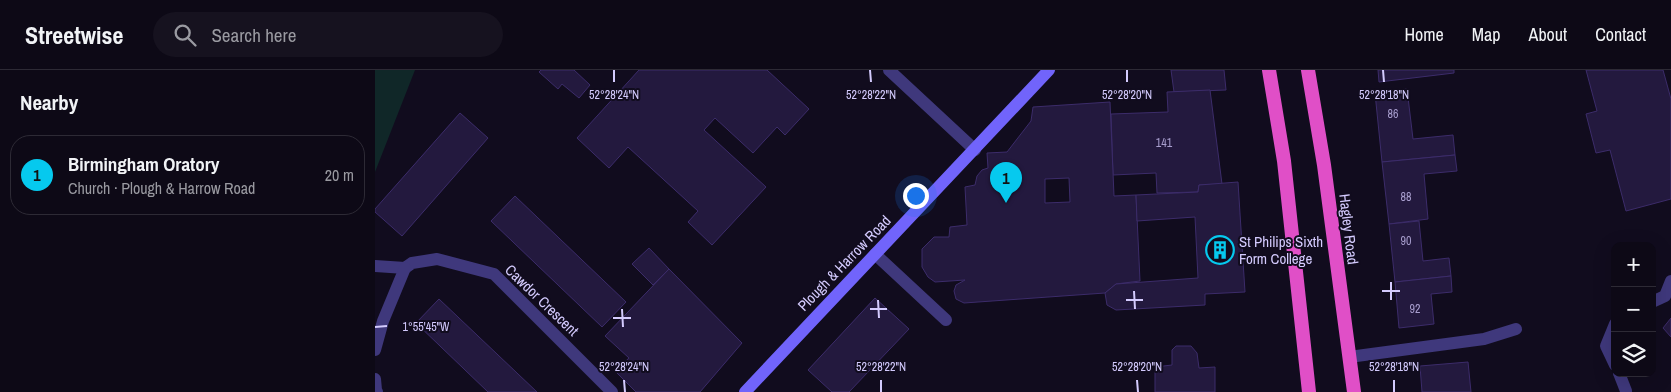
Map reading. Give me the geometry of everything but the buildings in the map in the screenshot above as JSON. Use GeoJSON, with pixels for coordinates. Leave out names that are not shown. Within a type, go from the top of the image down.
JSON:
{"type":"FeatureCollection","features":[{"type":"Feature","properties":{"kind":"highway"},"geometry":{"type":"LineString","coordinates":[[1269,70],[1284,161],[1309,392]]}},
{"type":"Feature","properties":{"kind":"highway","name":"Hagley Road"},"geometry":{"type":"LineString","coordinates":[[1308,70],[1324,165],[1354,392]]}},
{"type":"Feature","properties":{"kind":"main road","name":"Plough & Harrow Road"},"geometry":{"type":"LineString","coordinates":[[745,392],[1049,70]]}},
{"type":"Feature","properties":{"kind":"street"},"geometry":{"type":"LineString","coordinates":[[889,70],[975,150]]}},
{"type":"Feature","properties":{"kind":"street"},"geometry":{"type":"LineString","coordinates":[[875,254],[946,320]]}},
{"type":"Feature","properties":{"kind":"street","name":"Cawdor Crescent"},"geometry":{"type":"LineString","coordinates":[[375,266],[405,268],[412,263],[437,259],[494,274],[612,392]]}},
{"type":"Feature","properties":{"kind":"street"},"geometry":{"type":"LineString","coordinates":[[375,350],[383,321],[405,268]]}},
{"type":"Feature","properties":{"kind":"street"},"geometry":{"type":"LineString","coordinates":[[1656,300],[1665,296],[1671,281]]}},
{"type":"Feature","properties":{"kind":"street"},"geometry":{"type":"LineString","coordinates":[[1349,357],[1484,339],[1516,329]]}},
{"type":"Feature","properties":{"kind":"street"},"geometry":{"type":"LineString","coordinates":[[1611,335],[1607,346],[1611,356]]}},
{"type":"Feature","properties":{"kind":"street"},"geometry":{"type":"LineString","coordinates":[[1621,377],[1626,390]]}},
{"type":"Feature","properties":{"kind":"street"},"geometry":{"type":"LineString","coordinates":[[375,379],[375,390],[377,392]]}},
{"type":"Feature","properties":{"kind":"green space"},"geometry":{"type":"Polygon","coordinates":[[[375,70],[415,70],[375,172],[375,70]]]}},
{"type":"Feature","properties":{"kind":"place","name":"Birmingham Oratory"},"geometry":{"type":"Point","coordinates":[1006,203]}},
{"type":"Feature","properties":{"kind":"place","name":"St Philips Sixth Form College"},"geometry":{"type":"Point","coordinates":[1220,250]}}]}
